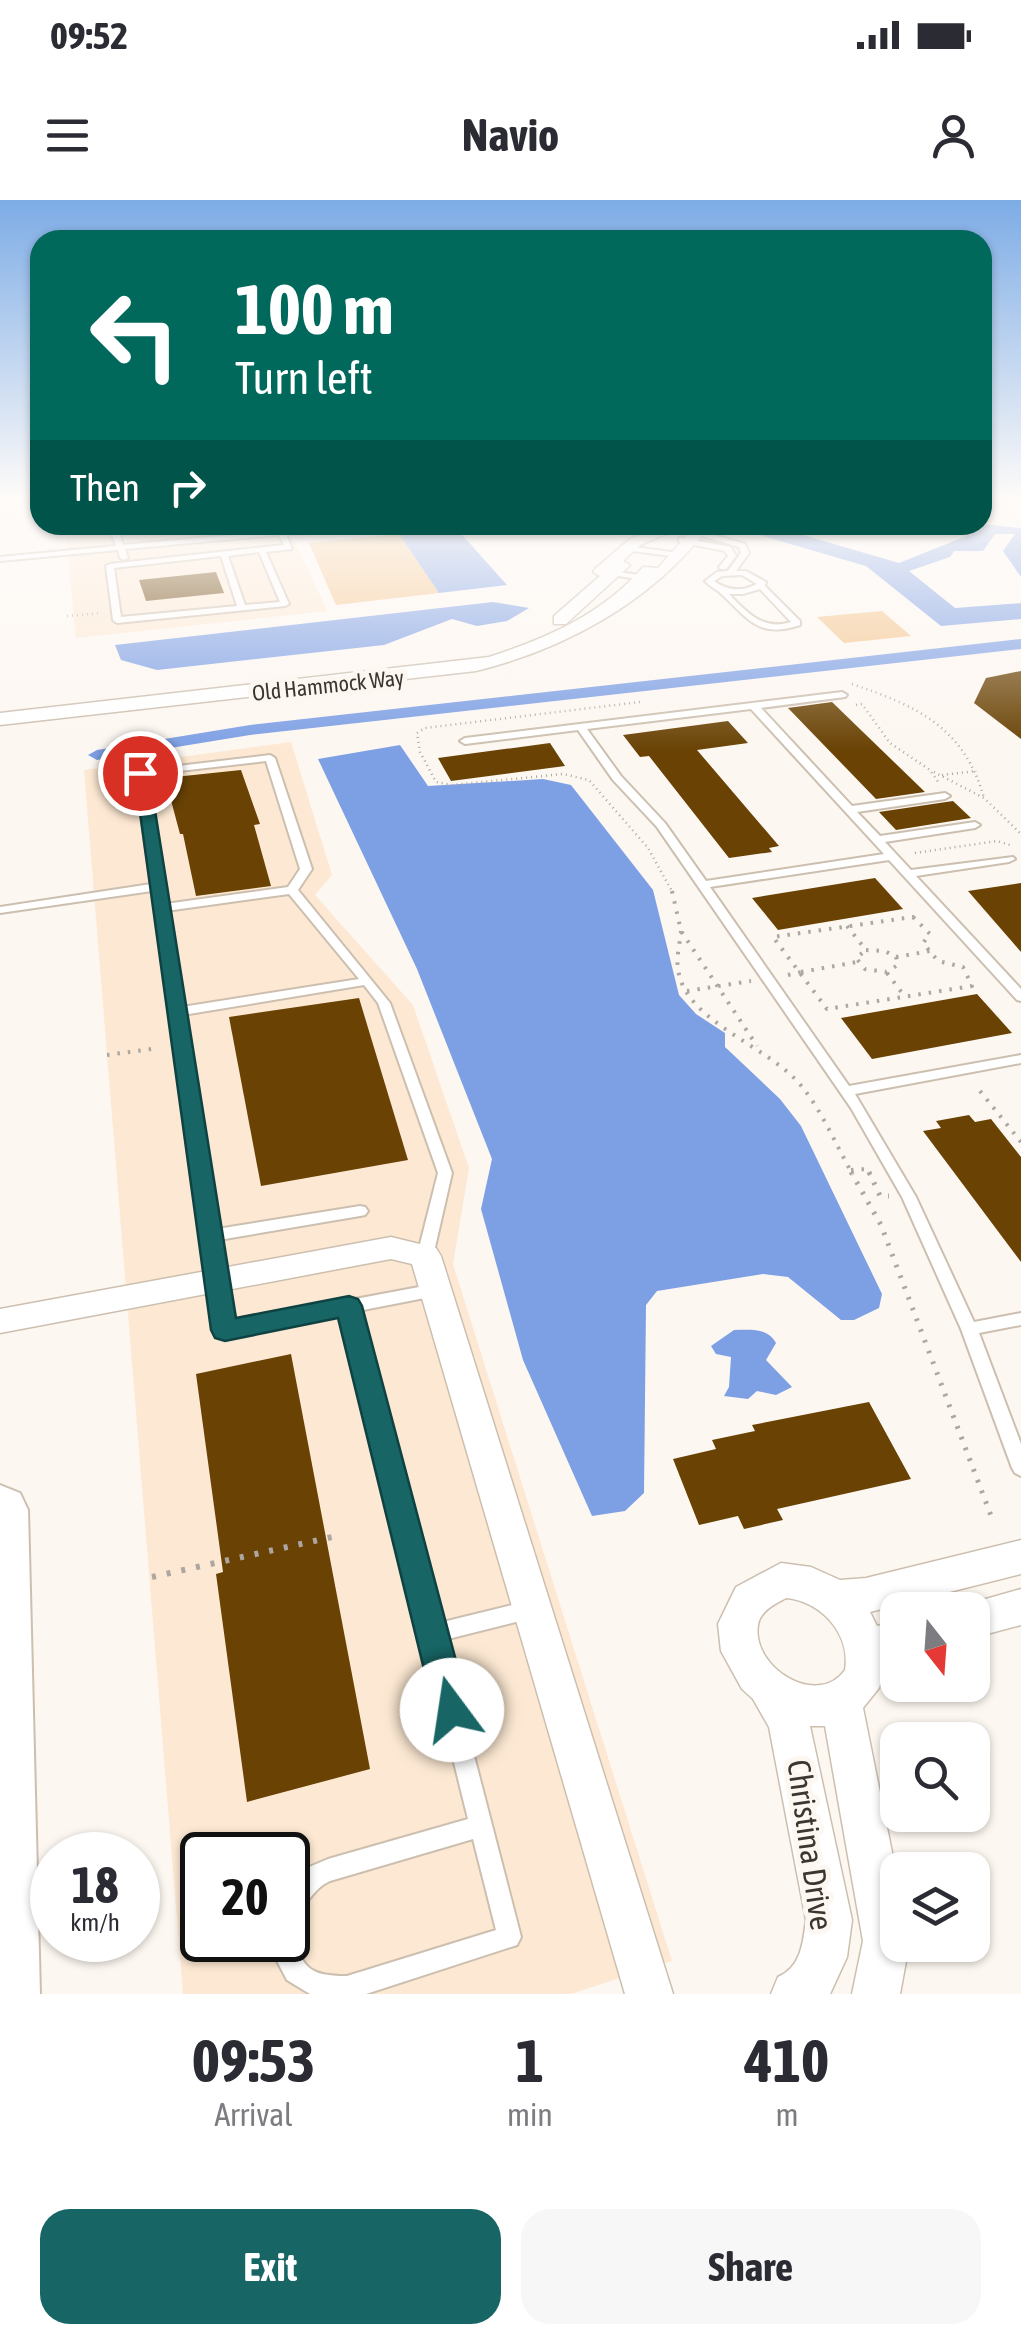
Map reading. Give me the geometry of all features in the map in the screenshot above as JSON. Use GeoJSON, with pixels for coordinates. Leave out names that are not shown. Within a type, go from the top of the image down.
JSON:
{"type":"FeatureCollection","features":[{"type":"Feature","properties":{"kind":"main road"},"geometry":{"type":"LineString","coordinates":[[0,1510],[4,1994]]}},
{"type":"Feature","properties":{"kind":"street","name":"Old Hammock Way"},"geometry":{"type":"LineString","coordinates":[[0,708],[459,656],[537,633],[570,613],[599,584]]}},
{"type":"Feature","properties":{"kind":"street","name":"Old Hammock Way"},"geometry":{"type":"LineString","coordinates":[[0,719],[466,668],[548,642],[635,584]]}},
{"type":"Feature","properties":{"kind":"street"},"geometry":{"type":"LineString","coordinates":[[0,1322],[391,1248],[430,1273],[650,1994]]}},
{"type":"Feature","properties":{"kind":"street"},"geometry":{"type":"LineString","coordinates":[[835,1598],[866,1596],[1021,1557]]}},
{"type":"Feature","properties":{"kind":"street"},"geometry":{"type":"LineString","coordinates":[[880,1642],[835,1598],[808,1583],[781,1580],[756,1589],[741,1609],[737,1636],[747,1665],[769,1690],[818,1708],[841,1702],[861,1680],[880,1647]]}},
{"type":"Feature","properties":{"kind":"street"},"geometry":{"type":"LineString","coordinates":[[990,1615],[1021,1607]]}},
{"type":"Feature","properties":{"kind":"street","name":"Christina Drive"},"geometry":{"type":"LineString","coordinates":[[769,1690],[787,1718],[797,1750],[828,1920],[824,1957],[806,1990],[794,1994]]}},
{"type":"Feature","properties":{"kind":"street","name":"Christina Drive"},"geometry":{"type":"LineString","coordinates":[[841,1702],[886,1941],[876,1994]]}},
{"type":"Feature","properties":{"kind":"lane"},"geometry":{"type":"LineString","coordinates":[[112,584],[117,620],[285,604],[276,584]]}},
{"type":"Feature","properties":{"kind":"lane"},"geometry":{"type":"LineString","coordinates":[[234,584],[242,608]]}},
{"type":"Feature","properties":{"kind":"lane"},"geometry":{"type":"LineString","coordinates":[[713,584],[756,625],[774,628],[797,623],[761,586],[741,592],[720,590]]}},
{"type":"Feature","properties":{"kind":"lane"},"geometry":{"type":"LineString","coordinates":[[465,740],[754,706],[842,701]]}},
{"type":"Feature","properties":{"kind":"lane"},"geometry":{"type":"LineString","coordinates":[[754,706],[1021,997]]}},
{"type":"Feature","properties":{"kind":"lane"},"geometry":{"type":"LineString","coordinates":[[580,726],[617,778],[660,824],[846,1091],[907,1194],[969,1328],[1021,1468]]}},
{"type":"Feature","properties":{"kind":"lane"},"geometry":{"type":"LineString","coordinates":[[160,908],[292,890],[306,869],[270,758],[140,773],[160,908],[176,1012],[212,1236],[225,1330],[349,1306],[430,1273],[445,1173],[384,1003],[292,890]]}},
{"type":"Feature","properties":{"kind":"lane"},"geometry":{"type":"LineString","coordinates":[[849,810],[945,796]]}},
{"type":"Feature","properties":{"kind":"lane"},"geometry":{"type":"LineString","coordinates":[[876,840],[975,825]]}},
{"type":"Feature","properties":{"kind":"lane"},"geometry":{"type":"LineString","coordinates":[[908,874],[1012,854]]}},
{"type":"Feature","properties":{"kind":"lane"},"geometry":{"type":"LineString","coordinates":[[702,885],[892,856]]}},
{"type":"Feature","properties":{"kind":"lane"},"geometry":{"type":"LineString","coordinates":[[0,910],[157,887]]}},
{"type":"Feature","properties":{"kind":"lane"},"geometry":{"type":"LineString","coordinates":[[176,1012],[366,982]]}},
{"type":"Feature","properties":{"kind":"lane"},"geometry":{"type":"LineString","coordinates":[[846,1091],[1021,1059]]}},
{"type":"Feature","properties":{"kind":"lane"},"geometry":{"type":"LineString","coordinates":[[212,1236],[360,1211]]}},
{"type":"Feature","properties":{"kind":"lane"},"geometry":{"type":"LineString","coordinates":[[289,1962],[292,1970],[308,1983],[326,1990],[347,1988],[509,1938],[349,1306]]}},
{"type":"Feature","properties":{"kind":"lane"},"geometry":{"type":"LineString","coordinates":[[969,1328],[1021,1319]]}},
{"type":"Feature","properties":{"kind":"lane"},"geometry":{"type":"LineString","coordinates":[[432,1634],[533,1609]]}},
{"type":"Feature","properties":{"kind":"lane"},"geometry":{"type":"LineString","coordinates":[[310,1878],[480,1826]]}},
{"type":"Feature","properties":{"kind":"path"},"geometry":{"type":"LineString","coordinates":[[67,616],[106,613]]}},
{"type":"Feature","properties":{"kind":"path"},"geometry":{"type":"LineString","coordinates":[[850,684],[892,698],[946,726],[970,756],[984,798]]}},
{"type":"Feature","properties":{"kind":"path"},"geometry":{"type":"LineString","coordinates":[[657,700],[425,728],[417,734],[420,752],[436,782],[452,785],[563,774],[590,780],[607,808],[643,841],[681,908],[678,970],[690,1000],[717,1024],[756,1046],[803,1088],[882,1225],[993,1521]]}},
{"type":"Feature","properties":{"kind":"path"},"geometry":{"type":"LineString","coordinates":[[842,701],[862,704],[879,732],[895,748],[984,798],[1021,834]]}},
{"type":"Feature","properties":{"kind":"path"},"geometry":{"type":"LineString","coordinates":[[940,775],[977,771]]}},
{"type":"Feature","properties":{"kind":"path"},"geometry":{"type":"LineString","coordinates":[[934,772],[945,796]]}},
{"type":"Feature","properties":{"kind":"path"},"geometry":{"type":"LineString","coordinates":[[915,853],[997,841],[1012,854]]}},
{"type":"Feature","properties":{"kind":"path"},"geometry":{"type":"LineString","coordinates":[[913,916],[930,934],[923,943],[930,951],[938,960],[963,967],[972,986],[827,1009],[773,936],[913,916]]}},
{"type":"Feature","properties":{"kind":"path"},"geometry":{"type":"LineString","coordinates":[[846,926],[866,950]]}},
{"type":"Feature","properties":{"kind":"path"},"geometry":{"type":"LineString","coordinates":[[681,931],[756,1046]]}},
{"type":"Feature","properties":{"kind":"path"},"geometry":{"type":"LineString","coordinates":[[856,962],[857,954],[866,950],[886,951],[896,957],[930,951]]}},
{"type":"Feature","properties":{"kind":"path"},"geometry":{"type":"LineString","coordinates":[[783,976],[856,962],[865,969],[886,972],[896,968],[896,957]]}},
{"type":"Feature","properties":{"kind":"path"},"geometry":{"type":"LineString","coordinates":[[886,972],[905,997]]}},
{"type":"Feature","properties":{"kind":"path"},"geometry":{"type":"LineString","coordinates":[[686,991],[754,980]]}},
{"type":"Feature","properties":{"kind":"path"},"geometry":{"type":"LineString","coordinates":[[107,1055],[159,1048]]}},
{"type":"Feature","properties":{"kind":"path"},"geometry":{"type":"LineString","coordinates":[[980,1091],[1021,1142]]}},
{"type":"Feature","properties":{"kind":"path"},"geometry":{"type":"LineString","coordinates":[[851,1170],[867,1169],[880,1196],[891,1196]]}},
{"type":"Feature","properties":{"kind":"path"},"geometry":{"type":"LineString","coordinates":[[152,1577],[342,1534]]}},
{"type":"Feature","properties":{"kind":"shaded area"},"geometry":{"type":"Polygon","coordinates":[[[71,584],[314,584],[327,611],[76,638],[71,584]]]}},
{"type":"Feature","properties":{"kind":"shaded area"},"geometry":{"type":"Polygon","coordinates":[[[327,584],[433,584],[439,593],[336,605],[327,584]]]}},
{"type":"Feature","properties":{"kind":"shaded area"},"geometry":{"type":"Polygon","coordinates":[[[882,611],[911,636],[844,643],[817,617],[882,611]]]}},
{"type":"Feature","properties":{"kind":"shaded area"},"geometry":{"type":"Polygon","coordinates":[[[291,742],[332,875],[315,895],[413,1005],[469,1168],[453,1264],[672,1961],[571,1994],[183,1994],[180,1962],[310,1962],[310,1832],[180,1832],[180,1957],[84,770],[291,742]]]}},
{"type":"Feature","properties":{"kind":"water"},"geometry":{"type":"Polygon","coordinates":[[[433,584],[507,585],[439,593],[433,584]]]}},
{"type":"Feature","properties":{"kind":"water"},"geometry":{"type":"Polygon","coordinates":[[[888,584],[925,584],[955,608],[1021,603],[1021,619],[941,626],[888,584]]]}},
{"type":"Feature","properties":{"kind":"water"},"geometry":{"type":"Polygon","coordinates":[[[493,602],[529,608],[507,621],[477,626],[452,619],[384,645],[157,670],[121,660],[115,645],[493,602]]]}},
{"type":"Feature","properties":{"kind":"water"},"geometry":{"type":"Polygon","coordinates":[[[400,745],[428,786],[543,779],[571,785],[653,890],[679,995],[696,1014],[725,1033],[725,1047],[780,1099],[801,1126],[882,1294],[879,1308],[854,1320],[841,1320],[788,1277],[763,1274],[657,1291],[646,1305],[644,1493],[625,1511],[592,1516],[523,1360],[481,1209],[492,1159],[417,969],[318,759],[400,745]]]}},
{"type":"Feature","properties":{"kind":"water"},"geometry":{"type":"Polygon","coordinates":[[[734,1330],[768,1334],[776,1343],[766,1360],[792,1387],[776,1395],[757,1391],[748,1399],[724,1396],[729,1387],[731,1357],[716,1354],[711,1346],[734,1330]]]}},
{"type":"Feature","properties":{"kind":"building"},"geometry":{"type":"Polygon","coordinates":[[[140,584],[220,584],[224,593],[146,601],[140,584]]]}},
{"type":"Feature","properties":{"kind":"building"},"geometry":{"type":"Polygon","coordinates":[[[1021,671],[1021,739],[974,703],[986,678],[1021,671]]]}},
{"type":"Feature","properties":{"kind":"building"},"geometry":{"type":"Polygon","coordinates":[[[832,702],[925,792],[876,799],[788,708],[832,702]]]}},
{"type":"Feature","properties":{"kind":"building"},"geometry":{"type":"Polygon","coordinates":[[[728,721],[748,743],[697,750],[779,846],[769,848],[772,852],[729,858],[649,756],[640,757],[623,735],[728,721]]]}},
{"type":"Feature","properties":{"kind":"building"},"geometry":{"type":"Polygon","coordinates":[[[550,743],[565,766],[451,781],[438,758],[550,743]]]}},
{"type":"Feature","properties":{"kind":"building"},"geometry":{"type":"Polygon","coordinates":[[[241,770],[260,824],[254,825],[271,886],[196,896],[183,834],[165,778],[241,770]]]}},
{"type":"Feature","properties":{"kind":"building"},"geometry":{"type":"Polygon","coordinates":[[[953,801],[971,818],[896,830],[879,812],[953,801]]]}},
{"type":"Feature","properties":{"kind":"building"},"geometry":{"type":"Polygon","coordinates":[[[875,878],[903,909],[778,930],[752,898],[875,878]]]}},
{"type":"Feature","properties":{"kind":"building"},"geometry":{"type":"Polygon","coordinates":[[[1021,883],[1021,952],[968,891],[1021,883]]]}},
{"type":"Feature","properties":{"kind":"building"},"geometry":{"type":"Polygon","coordinates":[[[977,994],[1012,1033],[872,1059],[841,1018],[977,994]]]}},
{"type":"Feature","properties":{"kind":"building"},"geometry":{"type":"Polygon","coordinates":[[[359,998],[408,1160],[261,1186],[229,1017],[359,998]]]}},
{"type":"Feature","properties":{"kind":"building"},"geometry":{"type":"Polygon","coordinates":[[[969,1115],[975,1122],[991,1119],[1021,1157],[1021,1262],[923,1131],[941,1128],[936,1121],[969,1115]]]}},
{"type":"Feature","properties":{"kind":"building"},"geometry":{"type":"Polygon","coordinates":[[[291,1354],[370,1769],[247,1802],[216,1574],[223,1572],[196,1374],[291,1354]]]}},
{"type":"Feature","properties":{"kind":"building"},"geometry":{"type":"Polygon","coordinates":[[[869,1402],[911,1479],[777,1509],[783,1520],[744,1529],[738,1516],[699,1525],[673,1459],[716,1449],[712,1440],[755,1431],[752,1425],[869,1402]]]}},
{"type":"Feature","properties":{"kind":"waterway"},"geometry":{"type":"LineString","coordinates":[[97,755],[250,730],[1021,644]]}},
{"type":"Feature","properties":{"kind":"route"},"geometry":{"type":"LineString","coordinates":[[140,773],[225,1330],[349,1306],[452,1710]]}}]}
